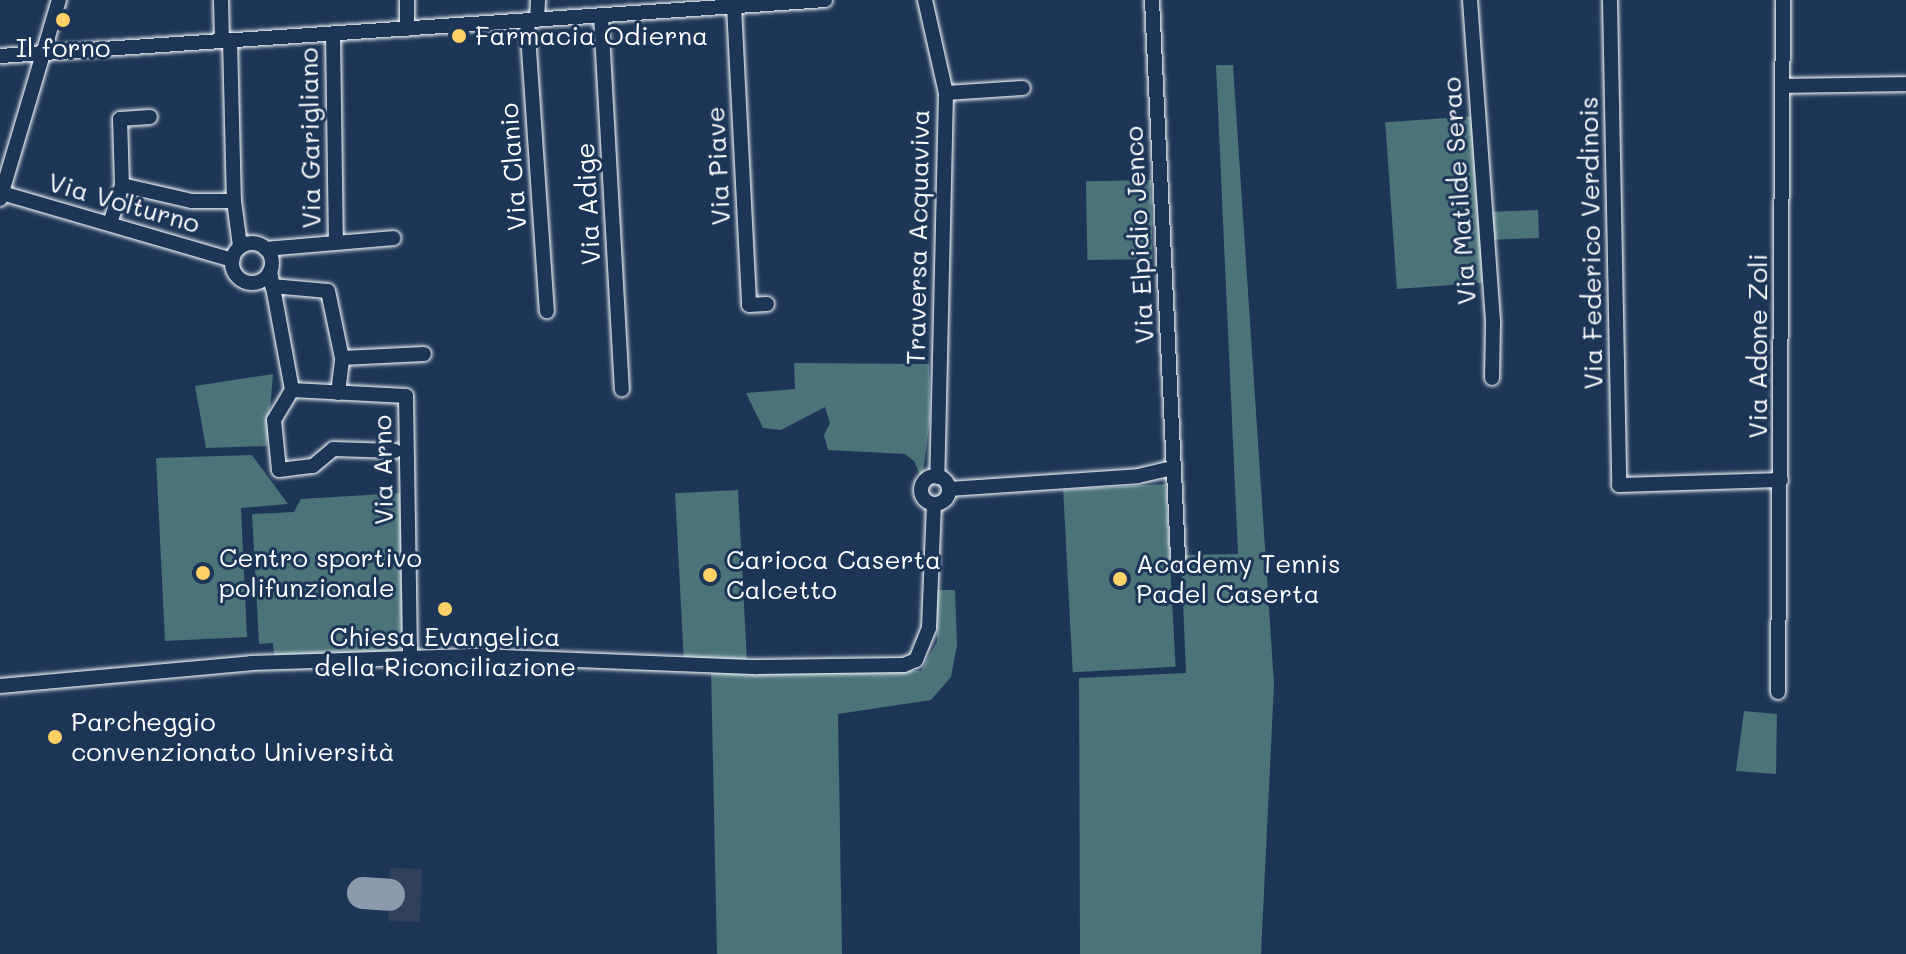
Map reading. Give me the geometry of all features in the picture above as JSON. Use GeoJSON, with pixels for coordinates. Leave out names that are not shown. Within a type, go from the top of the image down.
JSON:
{"type":"FeatureCollection","features":[{"type":"Feature","properties":{"kind":"street"},"geometry":{"type":"LineString","coordinates":[[1,196],[59,0]]}},
{"type":"Feature","properties":{"kind":"street"},"geometry":{"type":"LineString","coordinates":[[221,0],[226,41],[238,277],[249,282],[271,278],[328,291],[342,358],[338,393]]}},
{"type":"Feature","properties":{"kind":"street"},"geometry":{"type":"LineString","coordinates":[[407,0],[407,29]]}},
{"type":"Feature","properties":{"kind":"street","name":"Via Clanio"},"geometry":{"type":"LineString","coordinates":[[538,0],[532,20],[547,311]]}},
{"type":"Feature","properties":{"kind":"street"},"geometry":{"type":"LineString","coordinates":[[0,56],[601,16],[734,6],[750,2],[825,0]]}},
{"type":"Feature","properties":{"kind":"street","name":"Traversa Acquaviva"},"geometry":{"type":"LineString","coordinates":[[925,0],[946,93],[937,477]]}},
{"type":"Feature","properties":{"kind":"street","name":"Via Elpidio Jenco"},"geometry":{"type":"LineString","coordinates":[[1152,0],[1178,558]]}},
{"type":"Feature","properties":{"kind":"street","name":"Via Matilde Serao"},"geometry":{"type":"LineString","coordinates":[[1470,0],[1493,322],[1492,378]]}},
{"type":"Feature","properties":{"kind":"street","name":"Via Federico Verdinois"},"geometry":{"type":"LineString","coordinates":[[1610,0],[1619,485],[1781,480]]}},
{"type":"Feature","properties":{"kind":"street","name":"Via Adone Zoli"},"geometry":{"type":"LineString","coordinates":[[1778,692],[1783,0]]}},
{"type":"Feature","properties":{"kind":"street","name":"Via Piave"},"geometry":{"type":"LineString","coordinates":[[734,6],[749,305],[767,304]]}},
{"type":"Feature","properties":{"kind":"street","name":"Via Adige"},"geometry":{"type":"LineString","coordinates":[[601,16],[622,389]]}},
{"type":"Feature","properties":{"kind":"street","name":"Via Garigliano"},"geometry":{"type":"LineString","coordinates":[[333,34],[336,242]]}},
{"type":"Feature","properties":{"kind":"street"},"geometry":{"type":"LineString","coordinates":[[1784,86],[1906,84]]}},
{"type":"Feature","properties":{"kind":"street"},"geometry":{"type":"LineString","coordinates":[[946,93],[1023,88]]}},
{"type":"Feature","properties":{"kind":"street"},"geometry":{"type":"LineString","coordinates":[[110,224],[122,185],[120,119],[150,117]]}},
{"type":"Feature","properties":{"kind":"street"},"geometry":{"type":"LineString","coordinates":[[122,185],[192,201],[234,201]]}},
{"type":"Feature","properties":{"kind":"street","name":"Via Volturno"},"geometry":{"type":"LineString","coordinates":[[1,196],[236,253]]}},
{"type":"Feature","properties":{"kind":"street"},"geometry":{"type":"LineString","coordinates":[[236,253],[256,243],[266,249],[394,238]]}},
{"type":"Feature","properties":{"kind":"street"},"geometry":{"type":"LineString","coordinates":[[266,249],[292,390]]}},
{"type":"Feature","properties":{"kind":"street"},"geometry":{"type":"LineString","coordinates":[[342,358],[424,354]]}},
{"type":"Feature","properties":{"kind":"street","name":"Via Arno"},"geometry":{"type":"LineString","coordinates":[[395,451],[333,449],[313,466],[279,470],[274,420],[292,390],[406,396],[410,658]]}},
{"type":"Feature","properties":{"kind":"street"},"geometry":{"type":"LineString","coordinates":[[949,489],[945,500],[934,504],[926,501],[922,489],[937,477],[949,489],[1138,476],[1174,468]]}},
{"type":"Feature","properties":{"kind":"street"},"geometry":{"type":"LineString","coordinates":[[0,686],[251,663],[479,656],[758,667],[904,665],[916,660],[929,628],[934,504]]}},
{"type":"Feature","properties":{"kind":"shaded area"},"geometry":{"type":"Polygon","coordinates":[[[390,868],[422,869],[420,922],[388,921],[390,868]]]}},
{"type":"Feature","properties":{"kind":"green space"},"geometry":{"type":"Polygon","coordinates":[[[1216,65],[1233,65],[1274,684],[1261,954],[1080,954],[1079,678],[1186,673],[1181,555],[1238,554],[1216,65]]]}},
{"type":"Feature","properties":{"kind":"green space"},"geometry":{"type":"Polygon","coordinates":[[[1476,116],[1488,283],[1397,289],[1385,122],[1476,116]]]}},
{"type":"Feature","properties":{"kind":"green space"},"geometry":{"type":"Polygon","coordinates":[[[1151,180],[1152,259],[1087,260],[1086,181],[1151,180]]]}},
{"type":"Feature","properties":{"kind":"green space"},"geometry":{"type":"Polygon","coordinates":[[[1538,210],[1539,238],[1491,240],[1490,212],[1538,210]]]}},
{"type":"Feature","properties":{"kind":"green space"},"geometry":{"type":"Polygon","coordinates":[[[794,363],[929,364],[930,419],[922,480],[914,461],[905,454],[828,450],[824,435],[830,423],[825,407],[781,430],[763,428],[746,393],[795,389],[794,363]]]}},
{"type":"Feature","properties":{"kind":"green space"},"geometry":{"type":"Polygon","coordinates":[[[273,374],[267,446],[206,448],[195,386],[273,374]]]}},
{"type":"Feature","properties":{"kind":"green space","name":"Centro sportivo polifunzionale"},"geometry":{"type":"Polygon","coordinates":[[[252,455],[288,504],[241,508],[247,637],[165,641],[156,458],[252,455]]]}},
{"type":"Feature","properties":{"kind":"green space","name":"Academy Tennis Padel Caserta"},"geometry":{"type":"Polygon","coordinates":[[[1166,484],[1176,667],[1073,672],[1063,489],[1166,484]]]}},
{"type":"Feature","properties":{"kind":"green space","name":"Carioca Caserta Calcetto"},"geometry":{"type":"Polygon","coordinates":[[[738,490],[747,660],[684,663],[675,493],[738,490]]]}},
{"type":"Feature","properties":{"kind":"green space"},"geometry":{"type":"Polygon","coordinates":[[[400,493],[403,645],[398,651],[274,656],[273,643],[259,644],[252,514],[294,512],[301,499],[400,493]]]}},
{"type":"Feature","properties":{"kind":"green space"},"geometry":{"type":"Polygon","coordinates":[[[936,590],[955,590],[957,645],[951,677],[931,700],[838,714],[842,954],[717,954],[711,670],[921,671],[937,642],[936,590]]]}},
{"type":"Feature","properties":{"kind":"green space"},"geometry":{"type":"Polygon","coordinates":[[[1744,711],[1777,714],[1776,774],[1736,771],[1744,711]]]}},
{"type":"Feature","properties":{"kind":"taxiway"},"geometry":{"type":"LineString","coordinates":[[363,893],[389,895]]}},
{"type":"Feature","properties":{"kind":"place","name":"Il forno"},"geometry":{"type":"Point","coordinates":[63,20]}},
{"type":"Feature","properties":{"kind":"place","name":"Farmacia Odierna"},"geometry":{"type":"Point","coordinates":[459,36]}},
{"type":"Feature","properties":{"kind":"place","name":"Centro sportivo polifunzionale"},"geometry":{"type":"Point","coordinates":[203,573]}},
{"type":"Feature","properties":{"kind":"place","name":"Carioca Caserta Calcetto"},"geometry":{"type":"Point","coordinates":[710,575]}},
{"type":"Feature","properties":{"kind":"place","name":"Academy Tennis Padel Caserta"},"geometry":{"type":"Point","coordinates":[1120,579]}},
{"type":"Feature","properties":{"kind":"place","name":"Chiesa Evangelica della Riconciliazione"},"geometry":{"type":"Point","coordinates":[445,609]}},
{"type":"Feature","properties":{"kind":"place","name":"Parcheggio convenzionato Università"},"geometry":{"type":"Point","coordinates":[55,737]}}]}
